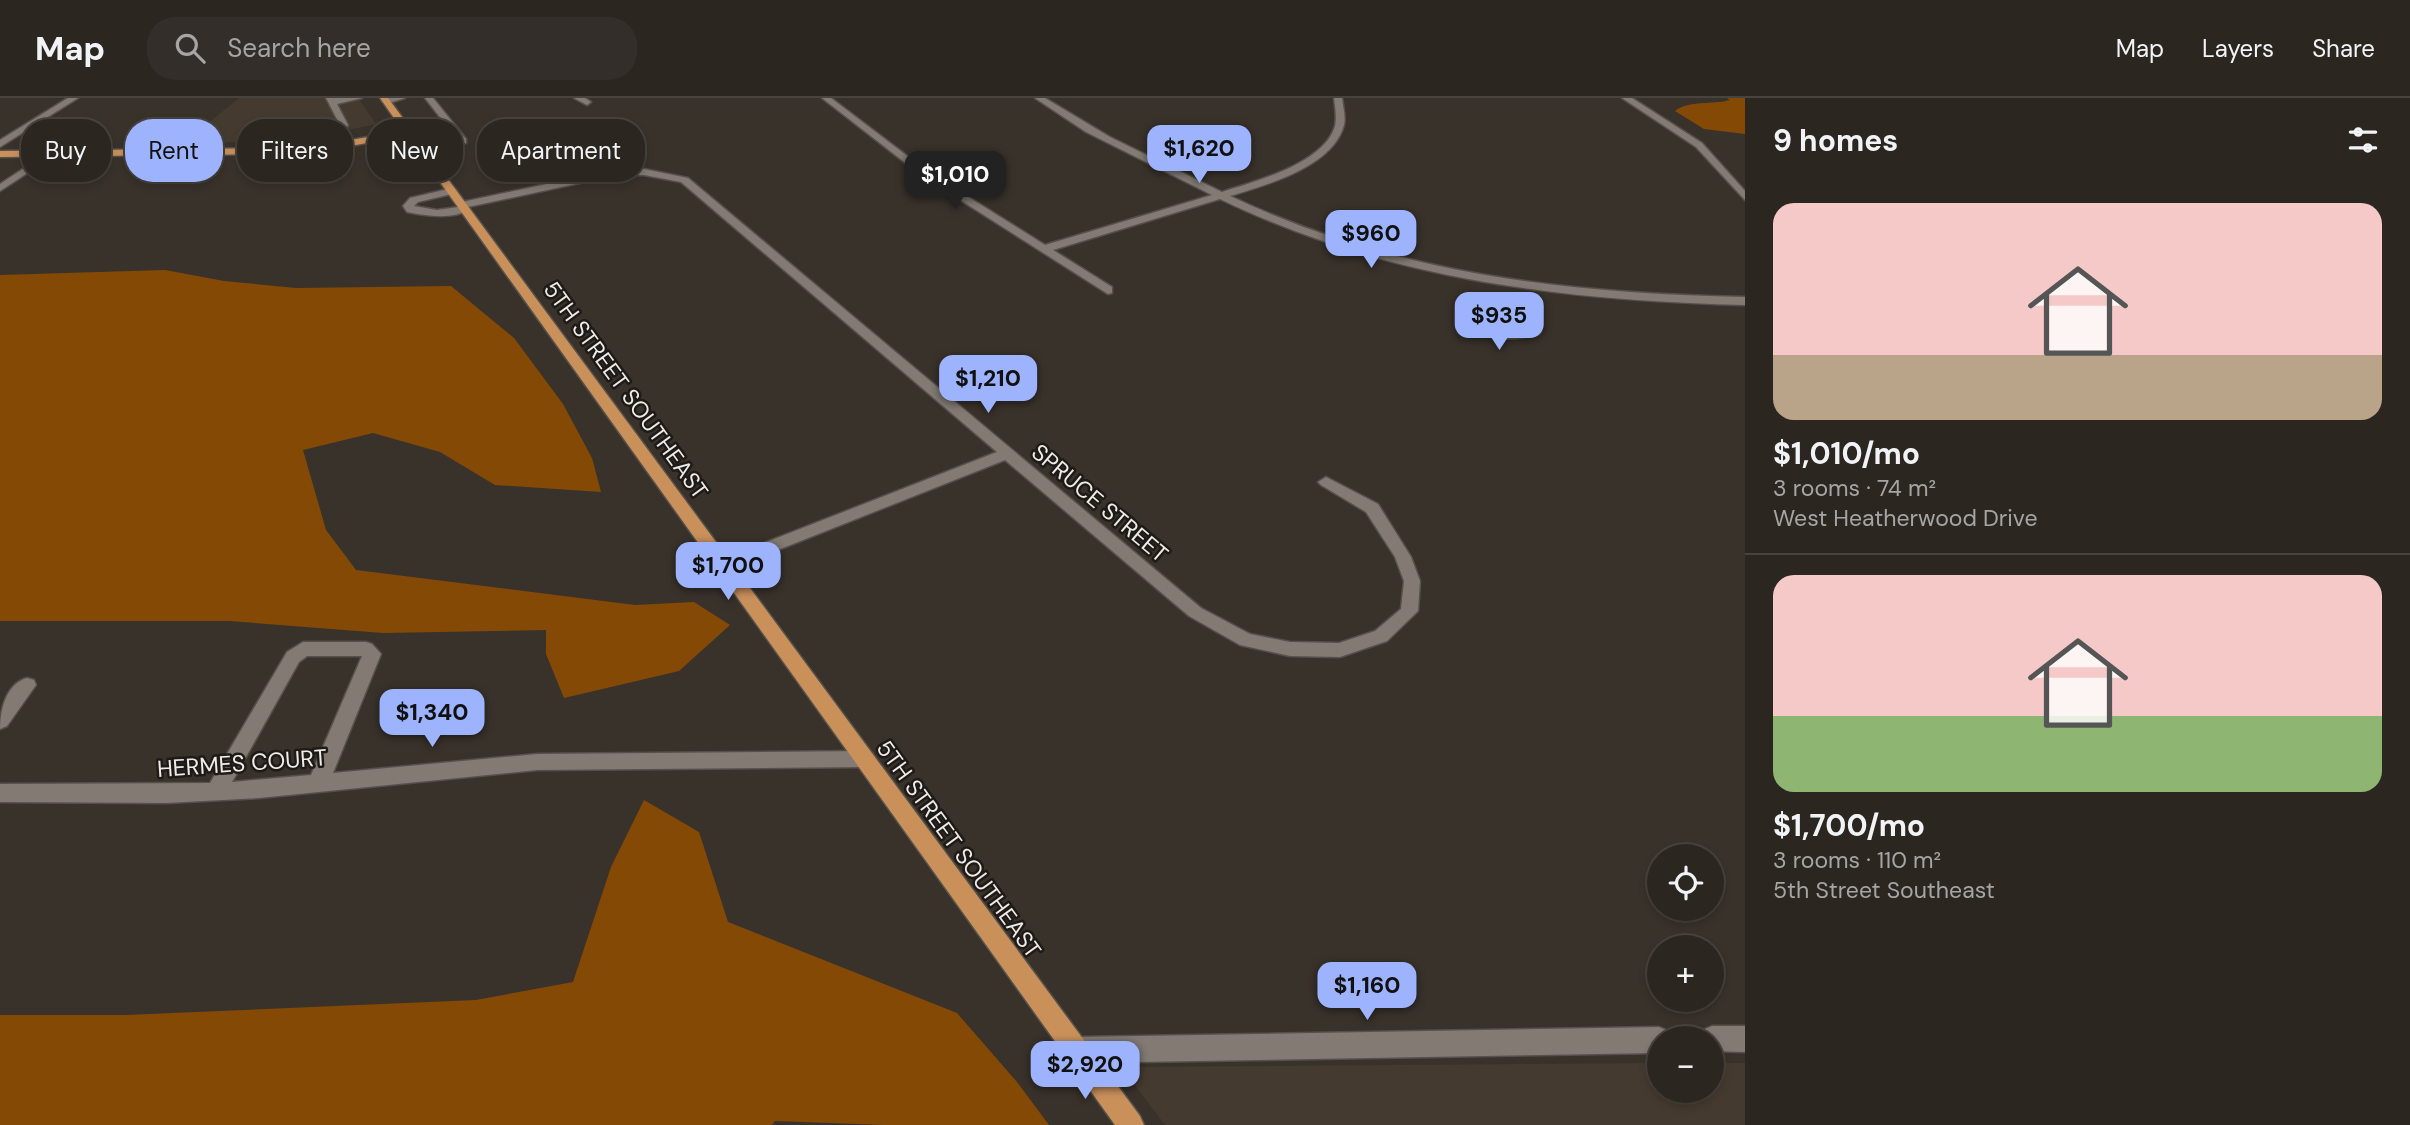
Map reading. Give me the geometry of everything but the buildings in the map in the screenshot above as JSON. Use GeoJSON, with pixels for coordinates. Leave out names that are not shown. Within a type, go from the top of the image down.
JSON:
{"type":"FeatureCollection","features":[{"type":"Feature","properties":{"kind":"main road","name":"5TH STREET SOUTHEAST"},"geometry":{"type":"LineString","coordinates":[[385,99],[399,119]]}},
{"type":"Feature","properties":{"kind":"main road"},"geometry":{"type":"LineString","coordinates":[[111,152],[237,151]]}},
{"type":"Feature","properties":{"kind":"main road"},"geometry":{"type":"LineString","coordinates":[[0,153],[21,153]]}},
{"type":"Feature","properties":{"kind":"main road","name":"5TH STREET SOUTHEAST"},"geometry":{"type":"LineString","coordinates":[[445,182],[1131,1125]]}},
{"type":"Feature","properties":{"kind":"street"},"geometry":{"type":"LineString","coordinates":[[0,144],[74,98]]}},
{"type":"Feature","properties":{"kind":"street"},"geometry":{"type":"LineString","coordinates":[[341,119],[331,100],[358,98]]}},
{"type":"Feature","properties":{"kind":"street"},"geometry":{"type":"LineString","coordinates":[[385,99],[401,98]]}},
{"type":"Feature","properties":{"kind":"street"},"geometry":{"type":"LineString","coordinates":[[429,98],[446,119]]}},
{"type":"Feature","properties":{"kind":"street"},"geometry":{"type":"LineString","coordinates":[[826,98],[924,173],[1108,290]]}},
{"type":"Feature","properties":{"kind":"street"},"geometry":{"type":"LineString","coordinates":[[1039,98],[1087,130],[1220,195],[1289,226],[1352,248],[1499,281],[1617,296],[1745,300]]}},
{"type":"Feature","properties":{"kind":"street"},"geometry":{"type":"LineString","coordinates":[[1045,248],[1264,182],[1292,171],[1321,150],[1338,127],[1338,98]]}},
{"type":"Feature","properties":{"kind":"street"},"geometry":{"type":"LineString","coordinates":[[1626,98],[1699,145],[1745,197]]}},
{"type":"Feature","properties":{"kind":"street","name":"SPRUCE STREET"},"geometry":{"type":"LineString","coordinates":[[460,202],[617,172],[669,174],[684,180],[1195,612],[1245,640],[1290,649],[1340,650],[1381,636],[1409,611],[1412,581],[1404,557],[1372,508],[1325,482]]}},
{"type":"Feature","properties":{"kind":"street"},"geometry":{"type":"LineString","coordinates":[[0,188],[21,174]]}},
{"type":"Feature","properties":{"kind":"street"},"geometry":{"type":"LineString","coordinates":[[1497,306],[1499,281]]}},
{"type":"Feature","properties":{"kind":"street"},"geometry":{"type":"LineString","coordinates":[[1497,306],[1528,320],[1535,331],[1518,337],[1491,334],[1472,325],[1465,316],[1473,307],[1497,306]]}},
{"type":"Feature","properties":{"kind":"street"},"geometry":{"type":"LineString","coordinates":[[724,565],[1006,454]]}},
{"type":"Feature","properties":{"kind":"street"},"geometry":{"type":"LineString","coordinates":[[216,791],[293,657],[303,649],[366,649],[372,654],[370,662],[318,783]]}},
{"type":"Feature","properties":{"kind":"street"},"geometry":{"type":"LineString","coordinates":[[0,721],[27,685]]}},
{"type":"Feature","properties":{"kind":"street","name":"HERMES COURT"},"geometry":{"type":"LineString","coordinates":[[0,793],[216,791],[537,762],[866,759]]}},
{"type":"Feature","properties":{"kind":"street"},"geometry":{"type":"LineString","coordinates":[[1724,1039],[1745,1039]]}},
{"type":"Feature","properties":{"kind":"street"},"geometry":{"type":"LineString","coordinates":[[1077,1050],[1647,1040]]}},
{"type":"Feature","properties":{"kind":"shaded area"},"geometry":{"type":"Polygon","coordinates":[[[239,98],[358,98],[373,119],[367,119],[367,126],[353,129],[353,119],[237,119],[237,142],[223,142],[223,119],[213,119],[239,98]]]}},
{"type":"Feature","properties":{"kind":"shaded area"},"geometry":{"type":"Polygon","coordinates":[[[1727,98],[1745,98],[1745,134],[1704,129],[1675,111],[1687,105],[1730,100],[1727,98]]]}},
{"type":"Feature","properties":{"kind":"shaded area"},"geometry":{"type":"Polygon","coordinates":[[[165,270],[224,281],[296,288],[451,286],[514,338],[563,404],[592,458],[601,492],[495,485],[440,452],[373,433],[303,450],[326,530],[356,570],[635,605],[694,602],[730,625],[679,671],[564,698],[546,654],[546,630],[383,633],[229,621],[0,621],[0,275],[165,270]]]}},
{"type":"Feature","properties":{"kind":"shaded area"},"geometry":{"type":"Polygon","coordinates":[[[644,800],[699,832],[728,922],[957,1013],[1017,1082],[1049,1125],[884,1125],[775,1121],[772,1125],[0,1125],[0,1015],[126,1015],[476,1000],[573,982],[611,867],[644,800]]]}},
{"type":"Feature","properties":{"kind":"shaded area"},"geometry":{"type":"Polygon","coordinates":[[[1647,1063],[1647,1103],[1724,1103],[1724,1063],[1745,1063],[1745,1125],[1165,1125],[1121,1067],[1647,1063]]]}}]}
